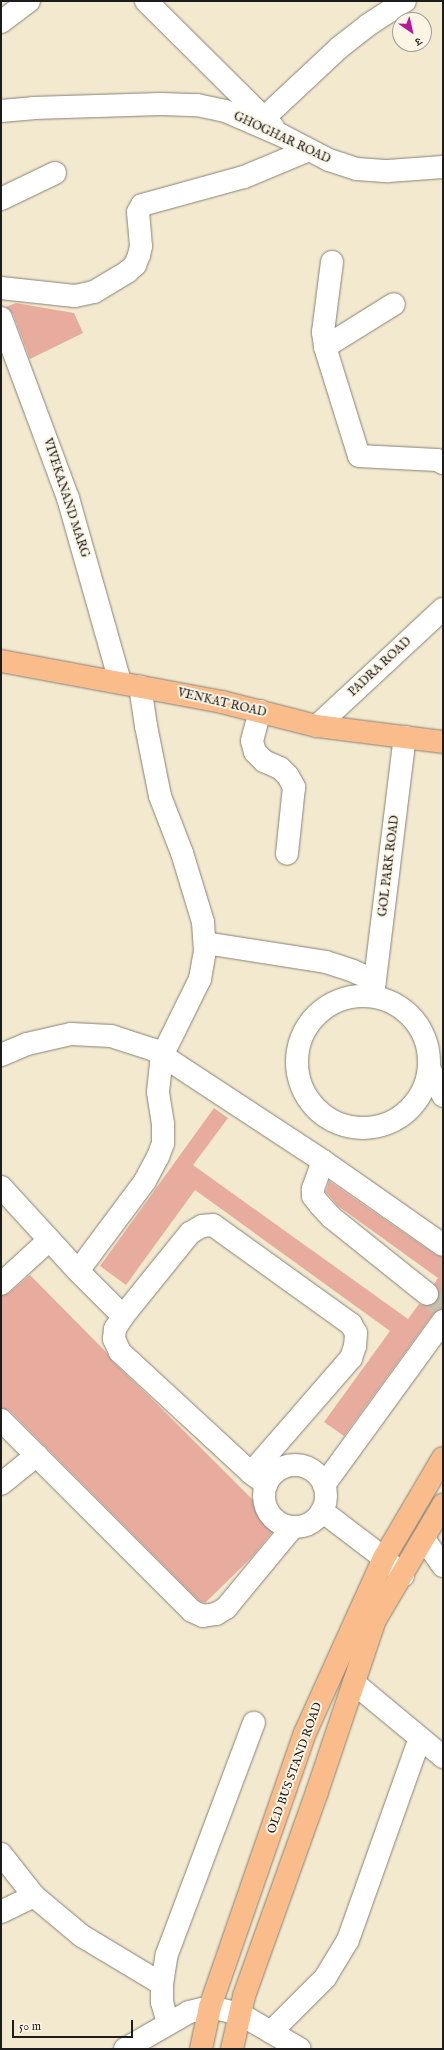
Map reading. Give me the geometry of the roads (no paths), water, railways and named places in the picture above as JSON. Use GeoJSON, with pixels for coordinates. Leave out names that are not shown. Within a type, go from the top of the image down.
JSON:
{"type":"FeatureCollection","features":[{"type":"Feature","properties":{"kind":"main road","name":"VENKAT ROAD"},"geometry":{"type":"LineString","coordinates":[[1,661],[130,684],[260,711],[317,726],[443,742]]}},
{"type":"Feature","properties":{"kind":"main road","name":"OLD BUS STAND ROAD"},"geometry":{"type":"LineString","coordinates":[[201,2049],[210,2007],[305,1733],[384,1558],[443,1458]]}},
{"type":"Feature","properties":{"kind":"main road"},"geometry":{"type":"LineString","coordinates":[[232,2049],[244,1996],[375,1620],[403,1576],[443,1505]]}},
{"type":"Feature","properties":{"kind":"street"},"geometry":{"type":"LineString","coordinates":[[1,22],[29,1]]}},
{"type":"Feature","properties":{"kind":"street"},"geometry":{"type":"LineString","coordinates":[[146,1],[281,136]]}},
{"type":"Feature","properties":{"kind":"street"},"geometry":{"type":"LineString","coordinates":[[264,118],[340,47],[368,25],[405,1]]}},
{"type":"Feature","properties":{"kind":"street","name":"GHOGHAR ROAD"},"geometry":{"type":"LineString","coordinates":[[1,111],[32,108],[161,104],[197,105],[225,111],[281,136],[329,160],[357,169],[388,171],[443,167]]}},
{"type":"Feature","properties":{"kind":"street"},"geometry":{"type":"LineString","coordinates":[[1,288],[75,296],[94,292],[127,272],[135,265],[141,246],[138,212],[142,205],[237,179],[309,150]]}},
{"type":"Feature","properties":{"kind":"street"},"geometry":{"type":"LineString","coordinates":[[1,200],[55,173]]}},
{"type":"Feature","properties":{"kind":"street"},"geometry":{"type":"LineString","coordinates":[[332,262],[324,319],[323,332],[325,347],[359,456],[437,460],[443,463]]}},
{"type":"Feature","properties":{"kind":"street"},"geometry":{"type":"LineString","coordinates":[[325,347],[346,336],[394,304]]}},
{"type":"Feature","properties":{"kind":"street","name":"VIVEKANAND MARG"},"geometry":{"type":"LineString","coordinates":[[1,318],[68,498],[130,684],[146,726],[160,796],[182,853],[203,922],[205,944],[200,979],[162,1056],[158,1092],[163,1124],[163,1143],[158,1158],[144,1181],[78,1271]]}},
{"type":"Feature","properties":{"kind":"street","name":"PADRA ROAD"},"geometry":{"type":"LineString","coordinates":[[317,726],[442,615]]}},
{"type":"Feature","properties":{"kind":"street"},"geometry":{"type":"LineString","coordinates":[[260,711],[252,741],[256,752],[264,761],[280,768],[288,776],[294,787],[287,854]]}},
{"type":"Feature","properties":{"kind":"street","name":"GOL PARK ROAD"},"geometry":{"type":"LineString","coordinates":[[374,988],[405,737]]}},
{"type":"Feature","properties":{"kind":"street"},"geometry":{"type":"LineString","coordinates":[[205,944],[326,962],[353,971],[374,988],[398,1004],[417,1021],[428,1044],[430,1070],[422,1095],[404,1115],[381,1127],[354,1129],[330,1120],[310,1103],[298,1079],[297,1053],[305,1028],[323,1009],[347,997],[374,988]]}},
{"type":"Feature","properties":{"kind":"street"},"geometry":{"type":"LineString","coordinates":[[1,1055],[26,1044],[71,1034],[111,1036],[154,1050],[323,1161],[443,1245]]}},
{"type":"Feature","properties":{"kind":"street"},"geometry":{"type":"LineString","coordinates":[[430,1070],[443,1096]]}},
{"type":"Feature","properties":{"kind":"street"},"geometry":{"type":"LineString","coordinates":[[323,1161],[312,1189],[313,1196],[320,1205],[331,1217],[427,1294]]}},
{"type":"Feature","properties":{"kind":"street"},"geometry":{"type":"LineString","coordinates":[[1,1188],[78,1271],[123,1316]]}},
{"type":"Feature","properties":{"kind":"street"},"geometry":{"type":"LineString","coordinates":[[258,1479],[273,1475],[280,1470],[296,1466],[313,1472],[324,1485],[325,1494],[322,1511],[310,1523],[293,1527],[276,1521],[270,1515],[258,1479],[120,1352],[114,1339],[115,1329],[123,1316],[190,1233],[202,1226],[213,1225],[351,1324],[356,1333],[355,1346],[351,1358],[258,1479]]}},
{"type":"Feature","properties":{"kind":"street"},"geometry":{"type":"LineString","coordinates":[[1,1284],[49,1240]]}},
{"type":"Feature","properties":{"kind":"street"},"geometry":{"type":"LineString","coordinates":[[324,1485],[443,1321]]}},
{"type":"Feature","properties":{"kind":"street"},"geometry":{"type":"LineString","coordinates":[[1,1420],[192,1611],[203,1616],[216,1614],[226,1608],[293,1527]]}},
{"type":"Feature","properties":{"kind":"street"},"geometry":{"type":"LineString","coordinates":[[1,1484],[37,1455]]}},
{"type":"Feature","properties":{"kind":"street"},"geometry":{"type":"LineString","coordinates":[[322,1511],[384,1558],[403,1576]]}},
{"type":"Feature","properties":{"kind":"street"},"geometry":{"type":"LineString","coordinates":[[424,1539],[443,1566]]}},
{"type":"Feature","properties":{"kind":"street"},"geometry":{"type":"LineString","coordinates":[[354,1683],[443,1757]]}},
{"type":"Feature","properties":{"kind":"street"},"geometry":{"type":"LineString","coordinates":[[168,2023],[162,2002],[162,1984],[167,1954],[254,1723]]}},
{"type":"Feature","properties":{"kind":"street"},"geometry":{"type":"LineString","coordinates":[[270,2032],[326,1978],[348,1940],[420,1738]]}},
{"type":"Feature","properties":{"kind":"street"},"geometry":{"type":"LineString","coordinates":[[1,1854],[34,1896],[82,1936],[162,1984]]}},
{"type":"Feature","properties":{"kind":"street"},"geometry":{"type":"LineString","coordinates":[[1,1912],[34,1896]]}},
{"type":"Feature","properties":{"kind":"street"},"geometry":{"type":"LineString","coordinates":[[124,2049],[189,2012],[210,2007],[240,2014],[300,2049]]}},
{"type":"Feature","properties":{"kind":"tunnel"},"geometry":{"type":"LineString","coordinates":[[427,1294],[443,1308]]}}]}
